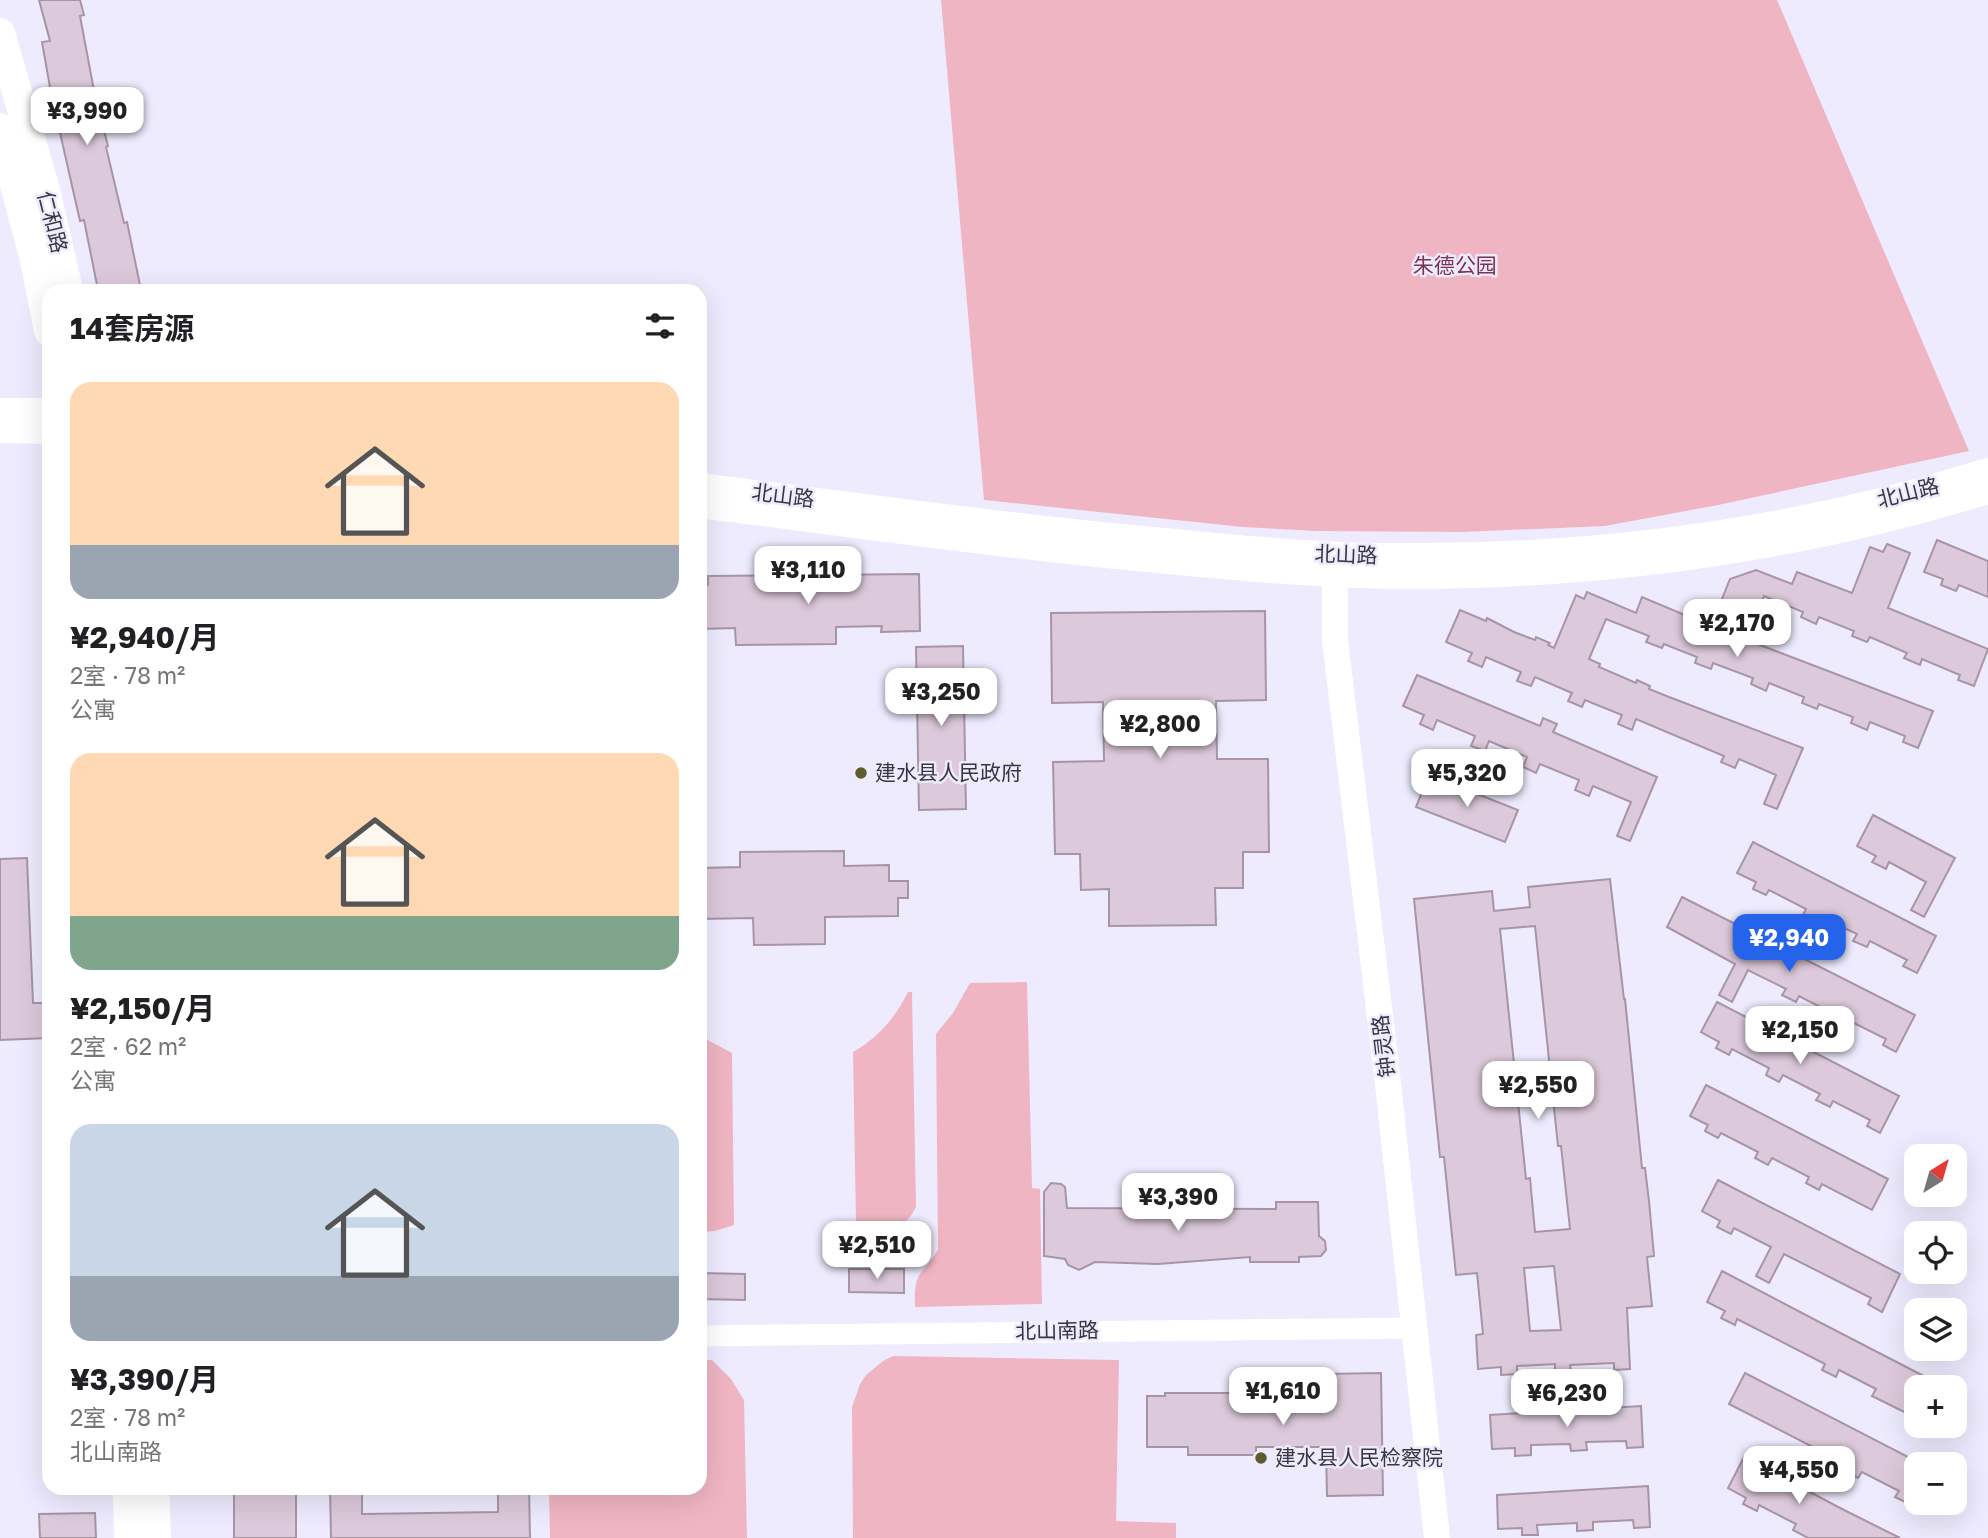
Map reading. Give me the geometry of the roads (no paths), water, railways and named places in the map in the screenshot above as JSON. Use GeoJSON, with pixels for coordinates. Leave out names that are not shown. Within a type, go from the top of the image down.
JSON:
{"type":"FeatureCollection","features":[{"type":"Feature","properties":{"kind":"main road","name":"仁和路"},"geometry":{"type":"LineString","coordinates":[[0,33],[45,190],[67,284]]}},
{"type":"Feature","properties":{"kind":"main road","name":"仁和路"},"geometry":{"type":"LineString","coordinates":[[0,128],[29,235],[42,297]]}},
{"type":"Feature","properties":{"kind":"main road"},"geometry":{"type":"LineString","coordinates":[[128,1495],[129,1538]]}},
{"type":"Feature","properties":{"kind":"main road"},"geometry":{"type":"LineString","coordinates":[[155,1495],[156,1538]]}},
{"type":"Feature","properties":{"kind":"street"},"geometry":{"type":"LineString","coordinates":[[0,411],[42,411]]}},
{"type":"Feature","properties":{"kind":"street"},"geometry":{"type":"LineString","coordinates":[[0,430],[42,430]]}},
{"type":"Feature","properties":{"kind":"street","name":"北山路"},"geometry":{"type":"LineString","coordinates":[[707,506],[1048,550],[1264,570],[1632,545],[1694,537],[1818,514],[1988,471]]}},
{"type":"Feature","properties":{"kind":"street","name":"北山路"},"geometry":{"type":"LineString","coordinates":[[707,487],[1050,530],[1265,551],[1335,564],[1460,575],[1634,564],[1748,547],[1822,533],[1988,491]]}},
{"type":"Feature","properties":{"kind":"street","name":"钟灵路"},"geometry":{"type":"LineString","coordinates":[[1335,564],[1335,640],[1387,1075],[1437,1538]]}},
{"type":"Feature","properties":{"kind":"street","name":"北山南路"},"geometry":{"type":"LineString","coordinates":[[707,1336],[1415,1328]]}},
{"type":"Feature","properties":{"kind":"place","name":"建水县人民政府"},"geometry":{"type":"Point","coordinates":[861,773]}},
{"type":"Feature","properties":{"kind":"place","name":"建水县人民检察院"},"geometry":{"type":"Point","coordinates":[1261,1458]}},
{"type":"Feature","properties":{"kind":"park label","name":"朱德公园"},"geometry":{"type":"Point","coordinates":[1455,266]}}]}
